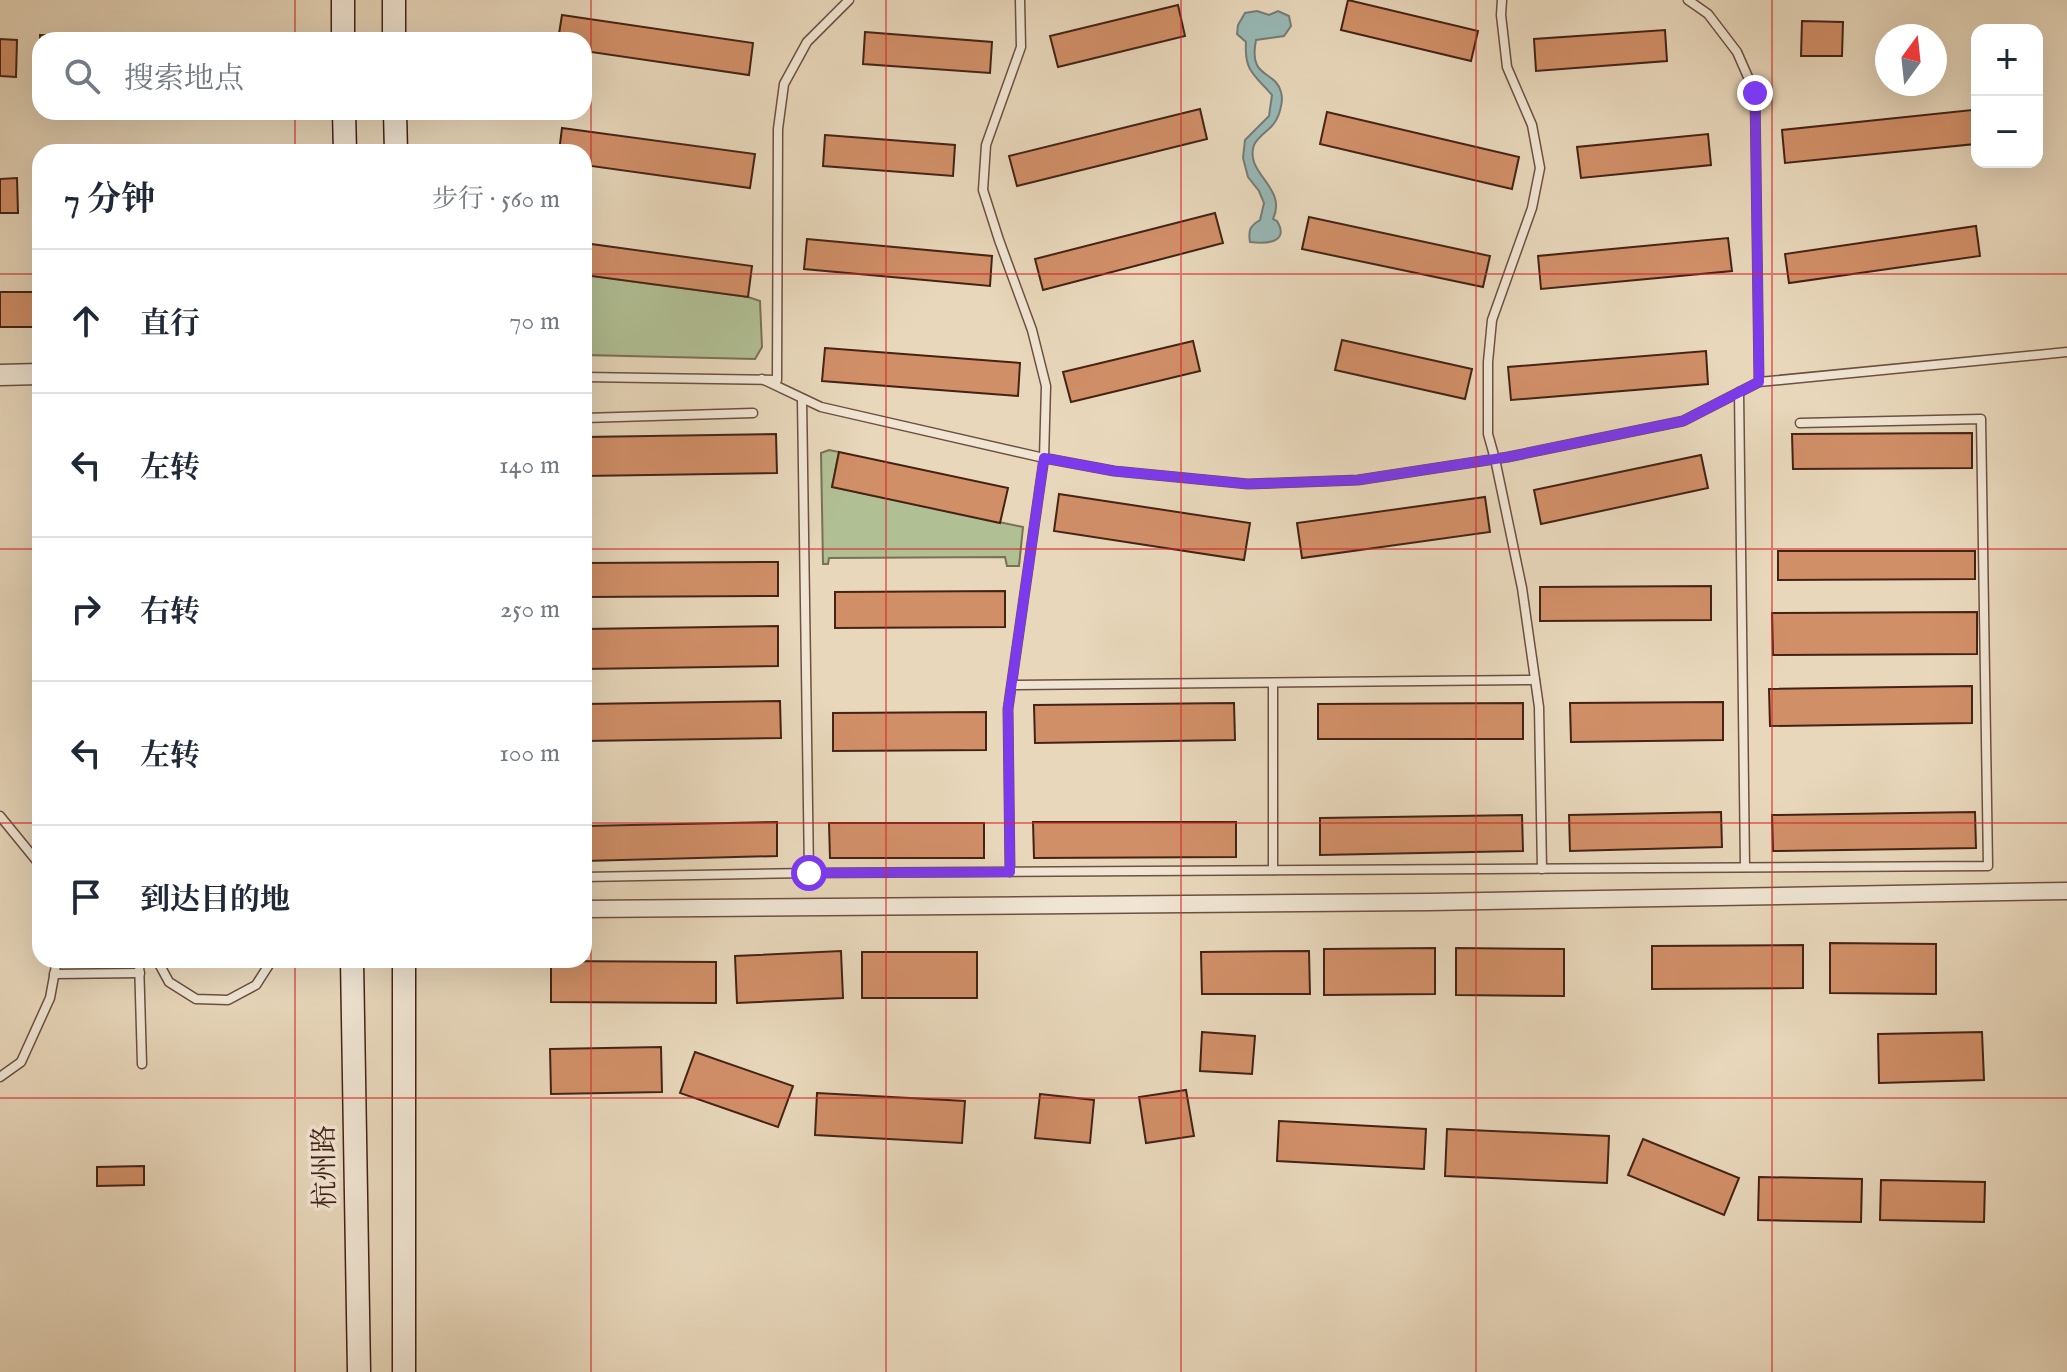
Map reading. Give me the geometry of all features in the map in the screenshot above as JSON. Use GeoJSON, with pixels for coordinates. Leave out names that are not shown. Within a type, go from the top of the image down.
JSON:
{"type":"FeatureCollection","features":[{"type":"Feature","properties":{"kind":"main road"},"geometry":{"type":"LineString","coordinates":[[343,0],[343,32]]}},
{"type":"Feature","properties":{"kind":"main road"},"geometry":{"type":"LineString","coordinates":[[394,0],[394,32]]}},
{"type":"Feature","properties":{"kind":"main road"},"geometry":{"type":"LineString","coordinates":[[344,120],[345,144]]}},
{"type":"Feature","properties":{"kind":"main road"},"geometry":{"type":"LineString","coordinates":[[395,120],[396,144]]}},
{"type":"Feature","properties":{"kind":"main road","name":"杭州路"},"geometry":{"type":"LineString","coordinates":[[352,968],[359,1372]]}},
{"type":"Feature","properties":{"kind":"main road"},"geometry":{"type":"LineString","coordinates":[[404,968],[404,1372]]}},
{"type":"Feature","properties":{"kind":"street"},"geometry":{"type":"LineString","coordinates":[[0,375],[32,374]]}},
{"type":"Feature","properties":{"kind":"street"},"geometry":{"type":"LineString","coordinates":[[592,909],[1413,902],[2067,891]]}},
{"type":"Feature","properties":{"kind":"lane"},"geometry":{"type":"LineString","coordinates":[[592,377],[777,380],[778,129],[784,84],[807,42],[849,0]]}},
{"type":"Feature","properties":{"kind":"lane"},"geometry":{"type":"LineString","coordinates":[[1010,872],[1008,709],[1044,458],[1046,386],[1032,330],[983,190],[986,145],[1021,47],[1020,0]]}},
{"type":"Feature","properties":{"kind":"lane"},"geometry":{"type":"LineString","coordinates":[[1502,0],[1507,67],[1532,125],[1540,168],[1532,208],[1492,320],[1488,362],[1488,434],[1522,588],[1539,707],[1542,869]]}},
{"type":"Feature","properties":{"kind":"lane"},"geometry":{"type":"LineString","coordinates":[[1688,0],[1708,14],[1737,52],[1755,93],[1759,382]]}},
{"type":"Feature","properties":{"kind":"lane"},"geometry":{"type":"LineString","coordinates":[[762,379],[821,407],[1044,458],[1114,471],[1248,484],[1358,480],[1495,459],[1683,421],[1759,382],[2067,352]]}},
{"type":"Feature","properties":{"kind":"lane"},"geometry":{"type":"LineString","coordinates":[[1739,392],[1745,867]]}},
{"type":"Feature","properties":{"kind":"lane"},"geometry":{"type":"LineString","coordinates":[[802,399],[809,873]]}},
{"type":"Feature","properties":{"kind":"lane"},"geometry":{"type":"LineString","coordinates":[[592,418],[753,413]]}},
{"type":"Feature","properties":{"kind":"lane"},"geometry":{"type":"LineString","coordinates":[[592,877],[1988,866],[1981,419],[1800,423]]}},
{"type":"Feature","properties":{"kind":"lane"},"geometry":{"type":"LineString","coordinates":[[1012,685],[1535,680]]}},
{"type":"Feature","properties":{"kind":"lane"},"geometry":{"type":"LineString","coordinates":[[1273,683],[1273,870]]}},
{"type":"Feature","properties":{"kind":"lane"},"geometry":{"type":"LineString","coordinates":[[0,816],[32,855]]}},
{"type":"Feature","properties":{"kind":"lane"},"geometry":{"type":"LineString","coordinates":[[0,1077],[21,1062],[50,998],[55,968]]}},
{"type":"Feature","properties":{"kind":"lane"},"geometry":{"type":"LineString","coordinates":[[140,968],[142,1064]]}},
{"type":"Feature","properties":{"kind":"lane"},"geometry":{"type":"LineString","coordinates":[[161,968],[169,982],[196,999],[228,1000],[256,985],[267,968]]}},
{"type":"Feature","properties":{"kind":"lane"},"geometry":{"type":"LineString","coordinates":[[54,974],[140,973]]}},
{"type":"Feature","properties":{"kind":"green space"},"geometry":{"type":"Polygon","coordinates":[[[592,276],[760,301],[762,347],[755,359],[592,355],[592,276]]]}},
{"type":"Feature","properties":{"kind":"green space"},"geometry":{"type":"Polygon","coordinates":[[[829,450],[839,452],[832,487],[1023,527],[1019,566],[1007,566],[1005,557],[829,558],[828,564],[823,564],[821,453],[829,450]]]}},
{"type":"Feature","properties":{"kind":"water"},"geometry":{"type":"Polygon","coordinates":[[[1257,11],[1269,15],[1278,11],[1289,16],[1291,26],[1284,36],[1256,40],[1256,62],[1278,85],[1282,96],[1276,120],[1254,145],[1255,164],[1275,198],[1273,219],[1277,221],[1281,234],[1263,243],[1250,242],[1250,229],[1260,220],[1264,203],[1248,177],[1243,158],[1245,140],[1269,116],[1272,95],[1249,67],[1246,42],[1237,34],[1245,13],[1257,11]]]}},
{"type":"Feature","properties":{"kind":"building"},"geometry":{"type":"Polygon","coordinates":[[[1348,0],[1478,31],[1471,61],[1341,30],[1348,0]]]}},
{"type":"Feature","properties":{"kind":"building"},"geometry":{"type":"Polygon","coordinates":[[[1178,5],[1185,36],[1058,67],[1050,36],[1178,5]]]}},
{"type":"Feature","properties":{"kind":"building"},"geometry":{"type":"Polygon","coordinates":[[[562,15],[753,43],[749,75],[592,52],[592,32],[559,32],[562,15]]]}},
{"type":"Feature","properties":{"kind":"building"},"geometry":{"type":"Polygon","coordinates":[[[1802,21],[1843,22],[1842,56],[1801,56],[1802,21]]]}},
{"type":"Feature","properties":{"kind":"building"},"geometry":{"type":"Polygon","coordinates":[[[1665,30],[1667,61],[1536,71],[1534,39],[1665,30]]]}},
{"type":"Feature","properties":{"kind":"building"},"geometry":{"type":"Polygon","coordinates":[[[865,32],[992,42],[990,73],[863,64],[865,32]]]}},
{"type":"Feature","properties":{"kind":"building"},"geometry":{"type":"Polygon","coordinates":[[[0,39],[17,40],[16,77],[0,76],[0,39]]]}},
{"type":"Feature","properties":{"kind":"building"},"geometry":{"type":"Polygon","coordinates":[[[1200,109],[1207,139],[1017,186],[1009,156],[1200,109]]]}},
{"type":"Feature","properties":{"kind":"building"},"geometry":{"type":"Polygon","coordinates":[[[1971,110],[1971,144],[1785,163],[1782,130],[1971,110]]]}},
{"type":"Feature","properties":{"kind":"building"},"geometry":{"type":"Polygon","coordinates":[[[1327,112],[1519,157],[1512,189],[1320,144],[1327,112]]]}},
{"type":"Feature","properties":{"kind":"building"},"geometry":{"type":"Polygon","coordinates":[[[562,128],[755,154],[750,188],[592,166],[592,144],[560,144],[562,128]]]}},
{"type":"Feature","properties":{"kind":"building"},"geometry":{"type":"Polygon","coordinates":[[[1708,134],[1711,165],[1581,178],[1577,147],[1708,134]]]}},
{"type":"Feature","properties":{"kind":"building"},"geometry":{"type":"Polygon","coordinates":[[[825,135],[955,145],[953,176],[823,166],[825,135]]]}},
{"type":"Feature","properties":{"kind":"building"},"geometry":{"type":"Polygon","coordinates":[[[17,178],[18,213],[0,213],[0,179],[17,178]]]}},
{"type":"Feature","properties":{"kind":"building"},"geometry":{"type":"Polygon","coordinates":[[[1215,213],[1223,243],[1043,290],[1035,259],[1215,213]]]}},
{"type":"Feature","properties":{"kind":"building"},"geometry":{"type":"Polygon","coordinates":[[[1309,217],[1490,256],[1483,287],[1302,249],[1309,217]]]}},
{"type":"Feature","properties":{"kind":"building"},"geometry":{"type":"Polygon","coordinates":[[[1976,226],[1980,256],[1789,283],[1785,254],[1976,226]]]}},
{"type":"Feature","properties":{"kind":"building"},"geometry":{"type":"Polygon","coordinates":[[[1728,238],[1732,271],[1541,289],[1538,256],[1728,238]]]}},
{"type":"Feature","properties":{"kind":"building"},"geometry":{"type":"Polygon","coordinates":[[[807,239],[992,256],[990,286],[804,269],[807,239]]]}},
{"type":"Feature","properties":{"kind":"building"},"geometry":{"type":"Polygon","coordinates":[[[592,244],[752,266],[748,297],[592,276],[592,244]]]}},
{"type":"Feature","properties":{"kind":"building"},"geometry":{"type":"Polygon","coordinates":[[[0,292],[32,292],[32,327],[0,327],[0,292]]]}},
{"type":"Feature","properties":{"kind":"building"},"geometry":{"type":"Polygon","coordinates":[[[1342,340],[1472,369],[1465,399],[1335,370],[1342,340]]]}},
{"type":"Feature","properties":{"kind":"building"},"geometry":{"type":"Polygon","coordinates":[[[1193,341],[1200,371],[1071,402],[1063,372],[1193,341]]]}},
{"type":"Feature","properties":{"kind":"building"},"geometry":{"type":"Polygon","coordinates":[[[825,348],[1020,363],[1018,396],[822,381],[825,348]]]}},
{"type":"Feature","properties":{"kind":"building"},"geometry":{"type":"Polygon","coordinates":[[[1706,351],[1708,384],[1511,400],[1508,367],[1706,351]]]}},
{"type":"Feature","properties":{"kind":"building"},"geometry":{"type":"Polygon","coordinates":[[[1972,433],[1972,468],[1793,469],[1792,434],[1972,433]]]}},
{"type":"Feature","properties":{"kind":"building"},"geometry":{"type":"Polygon","coordinates":[[[776,434],[777,473],[592,476],[592,437],[776,434]]]}},
{"type":"Feature","properties":{"kind":"building"},"geometry":{"type":"Polygon","coordinates":[[[839,452],[1008,488],[1000,523],[832,487],[839,452]]]}},
{"type":"Feature","properties":{"kind":"building"},"geometry":{"type":"Polygon","coordinates":[[[1701,455],[1708,488],[1541,524],[1534,490],[1701,455]]]}},
{"type":"Feature","properties":{"kind":"building"},"geometry":{"type":"Polygon","coordinates":[[[1059,494],[1250,523],[1244,560],[1054,531],[1059,494]]]}},
{"type":"Feature","properties":{"kind":"building"},"geometry":{"type":"Polygon","coordinates":[[[1485,497],[1490,532],[1302,558],[1297,523],[1485,497]]]}},
{"type":"Feature","properties":{"kind":"building"},"geometry":{"type":"Polygon","coordinates":[[[1778,551],[1975,551],[1975,579],[1778,580],[1778,551]]]}},
{"type":"Feature","properties":{"kind":"building"},"geometry":{"type":"Polygon","coordinates":[[[778,562],[778,596],[592,597],[592,563],[778,562]]]}},
{"type":"Feature","properties":{"kind":"building"},"geometry":{"type":"Polygon","coordinates":[[[1711,586],[1711,620],[1540,621],[1540,587],[1711,586]]]}},
{"type":"Feature","properties":{"kind":"building"},"geometry":{"type":"Polygon","coordinates":[[[1005,591],[1005,627],[835,628],[835,592],[1005,591]]]}},
{"type":"Feature","properties":{"kind":"building"},"geometry":{"type":"Polygon","coordinates":[[[1977,612],[1977,654],[1773,655],[1772,613],[1977,612]]]}},
{"type":"Feature","properties":{"kind":"building"},"geometry":{"type":"Polygon","coordinates":[[[778,626],[778,666],[592,669],[592,629],[778,626]]]}},
{"type":"Feature","properties":{"kind":"building"},"geometry":{"type":"Polygon","coordinates":[[[1972,686],[1972,723],[1770,726],[1769,689],[1972,686]]]}},
{"type":"Feature","properties":{"kind":"building"},"geometry":{"type":"Polygon","coordinates":[[[780,701],[781,738],[592,741],[592,704],[780,701]]]}},
{"type":"Feature","properties":{"kind":"building"},"geometry":{"type":"Polygon","coordinates":[[[1723,702],[1723,740],[1571,742],[1570,703],[1723,702]]]}},
{"type":"Feature","properties":{"kind":"building"},"geometry":{"type":"Polygon","coordinates":[[[1234,703],[1235,740],[1035,743],[1034,705],[1234,703]]]}},
{"type":"Feature","properties":{"kind":"building"},"geometry":{"type":"Polygon","coordinates":[[[1523,703],[1523,739],[1318,739],[1318,704],[1523,703]]]}},
{"type":"Feature","properties":{"kind":"building"},"geometry":{"type":"Polygon","coordinates":[[[986,712],[986,750],[833,751],[833,713],[986,712]]]}},
{"type":"Feature","properties":{"kind":"building"},"geometry":{"type":"Polygon","coordinates":[[[1721,812],[1722,847],[1570,851],[1569,815],[1721,812]]]}},
{"type":"Feature","properties":{"kind":"building"},"geometry":{"type":"Polygon","coordinates":[[[1975,812],[1976,848],[1773,851],[1772,815],[1975,812]]]}},
{"type":"Feature","properties":{"kind":"building"},"geometry":{"type":"Polygon","coordinates":[[[1522,815],[1523,851],[1320,855],[1320,818],[1522,815]]]}},
{"type":"Feature","properties":{"kind":"building"},"geometry":{"type":"Polygon","coordinates":[[[777,822],[777,856],[592,861],[592,826],[777,822]]]}},
{"type":"Feature","properties":{"kind":"building"},"geometry":{"type":"Polygon","coordinates":[[[1033,822],[1236,822],[1236,857],[1034,858],[1033,822]]]}},
{"type":"Feature","properties":{"kind":"building"},"geometry":{"type":"Polygon","coordinates":[[[829,823],[984,823],[984,858],[830,858],[829,823]]]}},
{"type":"Feature","properties":{"kind":"building"},"geometry":{"type":"Polygon","coordinates":[[[1830,943],[1936,944],[1936,994],[1830,993],[1830,943]]]}},
{"type":"Feature","properties":{"kind":"building"},"geometry":{"type":"Polygon","coordinates":[[[1803,945],[1803,988],[1652,989],[1652,946],[1803,945]]]}},
{"type":"Feature","properties":{"kind":"building"},"geometry":{"type":"Polygon","coordinates":[[[1435,948],[1435,994],[1324,995],[1324,949],[1435,948]]]}},
{"type":"Feature","properties":{"kind":"building"},"geometry":{"type":"Polygon","coordinates":[[[1456,948],[1564,949],[1564,996],[1456,995],[1456,948]]]}},
{"type":"Feature","properties":{"kind":"building"},"geometry":{"type":"Polygon","coordinates":[[[841,951],[843,998],[737,1003],[735,956],[841,951]]]}},
{"type":"Feature","properties":{"kind":"building"},"geometry":{"type":"Polygon","coordinates":[[[1309,951],[1310,994],[1202,994],[1201,952],[1309,951]]]}},
{"type":"Feature","properties":{"kind":"building"},"geometry":{"type":"Polygon","coordinates":[[[862,952],[977,952],[977,998],[862,998],[862,952]]]}},
{"type":"Feature","properties":{"kind":"building"},"geometry":{"type":"Polygon","coordinates":[[[592,961],[716,962],[716,1003],[551,1002],[551,968],[592,968],[592,961]]]}},
{"type":"Feature","properties":{"kind":"building"},"geometry":{"type":"Polygon","coordinates":[[[1202,1032],[1255,1036],[1252,1074],[1200,1071],[1202,1032]]]}},
{"type":"Feature","properties":{"kind":"building"},"geometry":{"type":"Polygon","coordinates":[[[1982,1032],[1984,1080],[1879,1083],[1878,1034],[1982,1032]]]}},
{"type":"Feature","properties":{"kind":"building"},"geometry":{"type":"Polygon","coordinates":[[[661,1047],[662,1092],[551,1094],[550,1049],[661,1047]]]}},
{"type":"Feature","properties":{"kind":"building"},"geometry":{"type":"Polygon","coordinates":[[[695,1052],[793,1086],[778,1127],[680,1093],[695,1052]]]}},
{"type":"Feature","properties":{"kind":"building"},"geometry":{"type":"Polygon","coordinates":[[[1186,1090],[1194,1136],[1146,1143],[1139,1097],[1186,1090]]]}},
{"type":"Feature","properties":{"kind":"building"},"geometry":{"type":"Polygon","coordinates":[[[817,1093],[965,1101],[962,1143],[815,1135],[817,1093]]]}},
{"type":"Feature","properties":{"kind":"building"},"geometry":{"type":"Polygon","coordinates":[[[1040,1094],[1094,1100],[1090,1143],[1035,1138],[1040,1094]]]}},
{"type":"Feature","properties":{"kind":"building"},"geometry":{"type":"Polygon","coordinates":[[[1279,1121],[1426,1129],[1424,1169],[1277,1161],[1279,1121]]]}},
{"type":"Feature","properties":{"kind":"building"},"geometry":{"type":"Polygon","coordinates":[[[1447,1129],[1609,1136],[1607,1183],[1445,1176],[1447,1129]]]}},
{"type":"Feature","properties":{"kind":"building"},"geometry":{"type":"Polygon","coordinates":[[[1643,1139],[1739,1178],[1724,1215],[1628,1175],[1643,1139]]]}},
{"type":"Feature","properties":{"kind":"building"},"geometry":{"type":"Polygon","coordinates":[[[144,1166],[144,1185],[97,1186],[97,1167],[144,1166]]]}},
{"type":"Feature","properties":{"kind":"building"},"geometry":{"type":"Polygon","coordinates":[[[1759,1177],[1862,1179],[1861,1222],[1758,1220],[1759,1177]]]}},
{"type":"Feature","properties":{"kind":"building"},"geometry":{"type":"Polygon","coordinates":[[[1881,1180],[1985,1182],[1984,1222],[1880,1220],[1881,1180]]]}},
{"type":"Feature","properties":{"kind":"route"},"geometry":{"type":"LineString","coordinates":[[809,873],[1010,872],[1008,709],[1044,458],[1114,471],[1248,484],[1358,480],[1508,457],[1683,421],[1759,382],[1755,93]]}}]}
